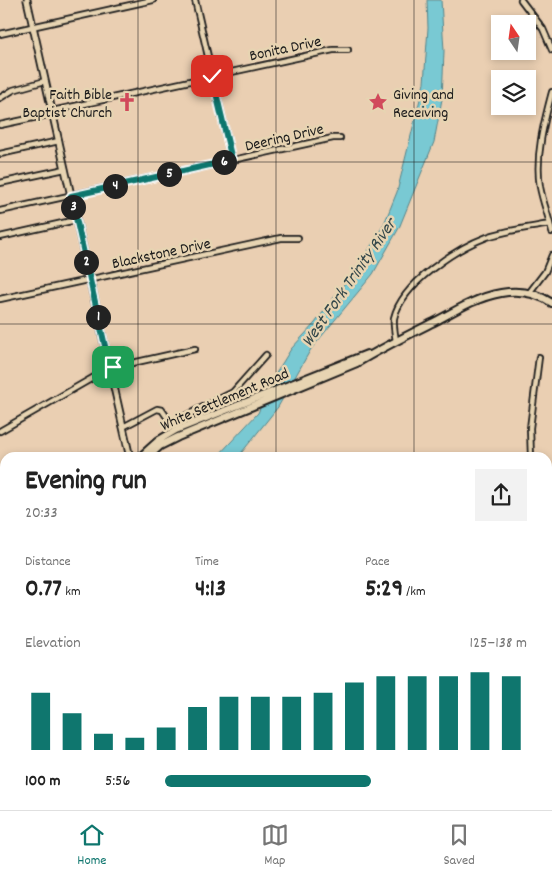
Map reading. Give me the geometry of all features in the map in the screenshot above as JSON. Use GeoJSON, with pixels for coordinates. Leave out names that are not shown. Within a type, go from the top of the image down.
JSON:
{"type":"FeatureCollection","features":[{"type":"Feature","properties":{"kind":"main road","name":"White Settlement Road"},"geometry":{"type":"LineString","coordinates":[[146,452],[159,440],[176,430],[380,349],[487,296],[502,293],[529,293],[552,303]]}},
{"type":"Feature","properties":{"kind":"main road","name":"White Settlement Road"},"geometry":{"type":"LineString","coordinates":[[153,452],[160,446],[178,437],[357,364],[380,349]]}},
{"type":"Feature","properties":{"kind":"street"},"geometry":{"type":"LineString","coordinates":[[27,0],[129,452]]}},
{"type":"Feature","properties":{"kind":"street"},"geometry":{"type":"LineString","coordinates":[[0,34],[154,0]]}},
{"type":"Feature","properties":{"kind":"street"},"geometry":{"type":"LineString","coordinates":[[195,0],[232,160]]}},
{"type":"Feature","properties":{"kind":"street"},"geometry":{"type":"LineString","coordinates":[[521,0],[543,29],[552,50]]}},
{"type":"Feature","properties":{"kind":"street","name":"Bonita Drive"},"geometry":{"type":"LineString","coordinates":[[0,125],[332,50],[348,50]]}},
{"type":"Feature","properties":{"kind":"street"},"geometry":{"type":"LineString","coordinates":[[0,98],[13,90],[45,81]]}},
{"type":"Feature","properties":{"kind":"street"},"geometry":{"type":"LineString","coordinates":[[552,92],[539,159],[540,188],[552,232]]}},
{"type":"Feature","properties":{"kind":"street","name":"Deering Drive"},"geometry":{"type":"LineString","coordinates":[[0,211],[340,138]]}},
{"type":"Feature","properties":{"kind":"street"},"geometry":{"type":"LineString","coordinates":[[0,154],[58,141]]}},
{"type":"Feature","properties":{"kind":"street"},"geometry":{"type":"LineString","coordinates":[[0,183],[65,169]]}},
{"type":"Feature","properties":{"kind":"street"},"geometry":{"type":"LineString","coordinates":[[0,236],[76,220]]}},
{"type":"Feature","properties":{"kind":"street"},"geometry":{"type":"LineString","coordinates":[[396,341],[394,319],[404,298],[427,273],[454,253],[486,238],[550,224]]}},
{"type":"Feature","properties":{"kind":"street","name":"Blackstone Drive"},"geometry":{"type":"LineString","coordinates":[[0,299],[281,238],[298,238]]}},
{"type":"Feature","properties":{"kind":"street"},"geometry":{"type":"LineString","coordinates":[[529,293],[545,272],[552,255]]}},
{"type":"Feature","properties":{"kind":"street"},"geometry":{"type":"LineString","coordinates":[[0,431],[110,368],[195,349]]}},
{"type":"Feature","properties":{"kind":"street"},"geometry":{"type":"LineString","coordinates":[[123,427],[157,409],[162,410],[171,423],[205,407],[233,392],[266,356]]}},
{"type":"Feature","properties":{"kind":"street"},"geometry":{"type":"LineString","coordinates":[[531,452],[530,428],[539,357]]}},
{"type":"Feature","properties":{"kind":"water","name":"West Fork Trinity River"},"geometry":{"type":"Polygon","coordinates":[[[427,0],[441,0],[444,51],[442,99],[434,142],[399,228],[373,274],[311,349],[278,407],[242,452],[222,452],[258,413],[275,375],[291,349],[315,323],[365,256],[384,224],[397,192],[424,83],[428,28],[427,0]]]}},
{"type":"Feature","properties":{"kind":"place","name":"Faith Bible Baptist Church"},"geometry":{"type":"Point","coordinates":[127,102]}},
{"type":"Feature","properties":{"kind":"place","name":"Giving and Receiving"},"geometry":{"type":"Point","coordinates":[378,102]}},
{"type":"Feature","properties":{"kind":"route"},"geometry":{"type":"LineString","coordinates":[[113,367],[110,368],[71,196],[232,160],[212,76]]}}]}
